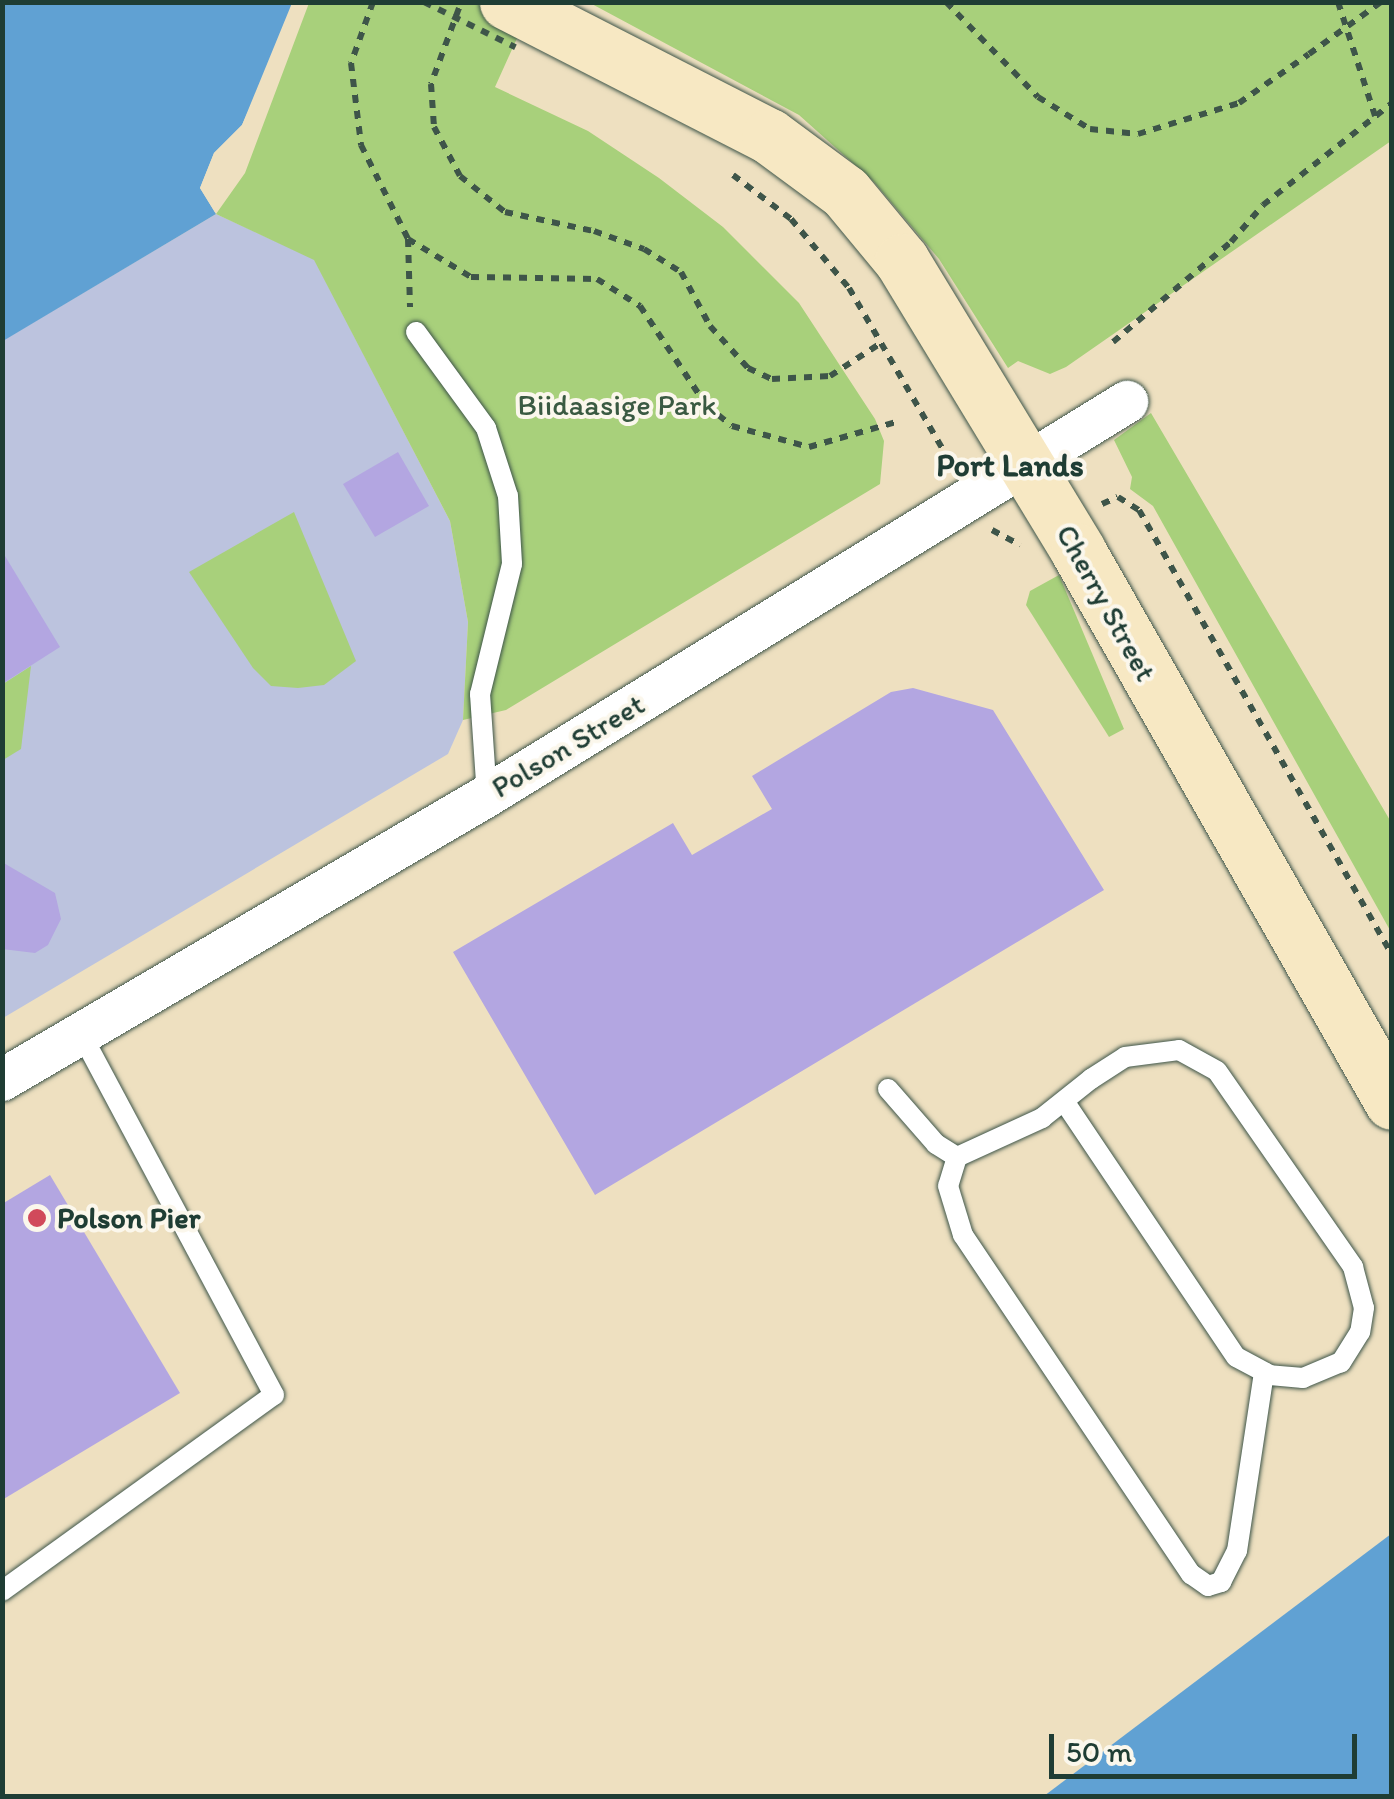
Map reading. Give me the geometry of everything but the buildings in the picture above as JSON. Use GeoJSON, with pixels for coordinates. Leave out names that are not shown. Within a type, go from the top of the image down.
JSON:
{"type":"FeatureCollection","features":[{"type":"Feature","properties":{"kind":"street","name":"Cherry Street"},"geometry":{"type":"LineString","coordinates":[[521,30],[770,136],[845,192],[902,261],[1026,462],[1392,1102]]}},
{"type":"Feature","properties":{"kind":"street","name":"Polson Street"},"geometry":{"type":"LineString","coordinates":[[2,1080],[487,796],[1127,402]]}},
{"type":"Feature","properties":{"kind":"lane"},"geometry":{"type":"LineString","coordinates":[[416,332],[486,428],[508,496],[512,564],[480,694],[487,796]]}},
{"type":"Feature","properties":{"kind":"lane"},"geometry":{"type":"LineString","coordinates":[[2,1591],[274,1395],[80,1034]]}},
{"type":"Feature","properties":{"kind":"lane"},"geometry":{"type":"LineString","coordinates":[[888,1089],[936,1144],[957,1157],[986,1149],[1126,1057],[1179,1050],[1217,1070],[1353,1268],[1364,1308],[1360,1332],[1342,1362],[1303,1378],[1264,1372],[1236,1357],[1064,1101]]}},
{"type":"Feature","properties":{"kind":"lane"},"geometry":{"type":"LineString","coordinates":[[957,1157],[948,1186],[963,1235],[1191,1574],[1208,1586],[1221,1582],[1237,1550],[1264,1372]]}},
{"type":"Feature","properties":{"kind":"path"},"geometry":{"type":"LineString","coordinates":[[373,2],[351,62],[361,144],[408,239],[405,290],[416,332]]}},
{"type":"Feature","properties":{"kind":"path"},"geometry":{"type":"LineString","coordinates":[[424,2],[521,30]]}},
{"type":"Feature","properties":{"kind":"path"},"geometry":{"type":"LineString","coordinates":[[462,2],[431,84],[434,128],[460,176],[505,212],[594,231],[644,248],[682,272],[710,326],[748,368],[772,379],[830,376],[881,343]]}},
{"type":"Feature","properties":{"kind":"path"},"geometry":{"type":"LineString","coordinates":[[946,2],[1038,97],[1090,129],[1138,134],[1239,103],[1382,2]]}},
{"type":"Feature","properties":{"kind":"path"},"geometry":{"type":"LineString","coordinates":[[1338,2],[1375,116]]}},
{"type":"Feature","properties":{"kind":"path"},"geometry":{"type":"LineString","coordinates":[[1112,342],[1231,242],[1262,206],[1392,103]]}},
{"type":"Feature","properties":{"kind":"path"},"geometry":{"type":"LineString","coordinates":[[716,162],[791,219],[849,288],[935,434]]}},
{"type":"Feature","properties":{"kind":"path"},"geometry":{"type":"LineString","coordinates":[[408,239],[472,277],[596,279],[640,306],[706,405],[732,426],[809,447],[896,422]]}},
{"type":"Feature","properties":{"kind":"path"},"geometry":{"type":"LineString","coordinates":[[1128,501],[1139,510],[1392,954]]}},
{"type":"Feature","properties":{"kind":"shaded area"},"geometry":{"type":"Polygon","coordinates":[[[216,214],[314,259],[450,521],[468,622],[463,720],[448,754],[3,1018],[2,341],[216,214]]]}},
{"type":"Feature","properties":{"kind":"green space","name":"Biidaasige Park"},"geometry":{"type":"Polygon","coordinates":[[[309,3],[533,3],[495,87],[588,131],[659,178],[723,227],[799,303],[875,419],[884,441],[880,484],[506,710],[463,720],[468,622],[450,521],[314,260],[216,214],[245,173],[309,3]]]}},
{"type":"Feature","properties":{"kind":"green space"},"geometry":{"type":"Polygon","coordinates":[[[590,3],[1391,3],[1391,141],[1066,367],[1050,374],[1018,361],[1008,368],[939,259],[874,182],[799,115],[590,3]]]}},
{"type":"Feature","properties":{"kind":"green space"},"geometry":{"type":"Polygon","coordinates":[[[1151,413],[1391,822],[1391,932],[1153,506],[1130,489],[1132,477],[1114,440],[1151,413]]]}},
{"type":"Feature","properties":{"kind":"green space"},"geometry":{"type":"Polygon","coordinates":[[[294,512],[356,661],[324,685],[298,688],[271,686],[253,668],[189,572],[294,512]]]}},
{"type":"Feature","properties":{"kind":"green space"},"geometry":{"type":"Polygon","coordinates":[[[1059,575],[1124,729],[1109,737],[1026,605],[1030,591],[1059,575]]]}},
{"type":"Feature","properties":{"kind":"green space"},"geometry":{"type":"Polygon","coordinates":[[[31,666],[21,749],[3,760],[3,684],[31,666]]]}},
{"type":"Feature","properties":{"kind":"water"},"geometry":{"type":"Polygon","coordinates":[[[2,3],[292,3],[242,125],[214,153],[200,188],[216,214],[3,341],[2,3]]]}},
{"type":"Feature","properties":{"kind":"water"},"geometry":{"type":"Polygon","coordinates":[[[1391,1534],[1391,1796],[1044,1796],[1391,1534]]]}},
{"type":"Feature","properties":{"kind":"pier"},"geometry":{"type":"Polygon","coordinates":[[[297,2],[247,128],[218,156],[206,188],[216,214],[200,188],[214,153],[242,125],[297,2]]]}},
{"type":"Feature","properties":{"kind":"place","name":"Polson Pier"},"geometry":{"type":"Point","coordinates":[37,1218]}},
{"type":"Feature","properties":{"kind":"district","name":"Port Lands"},"geometry":{"type":"Point","coordinates":[1010,465]}}]}
